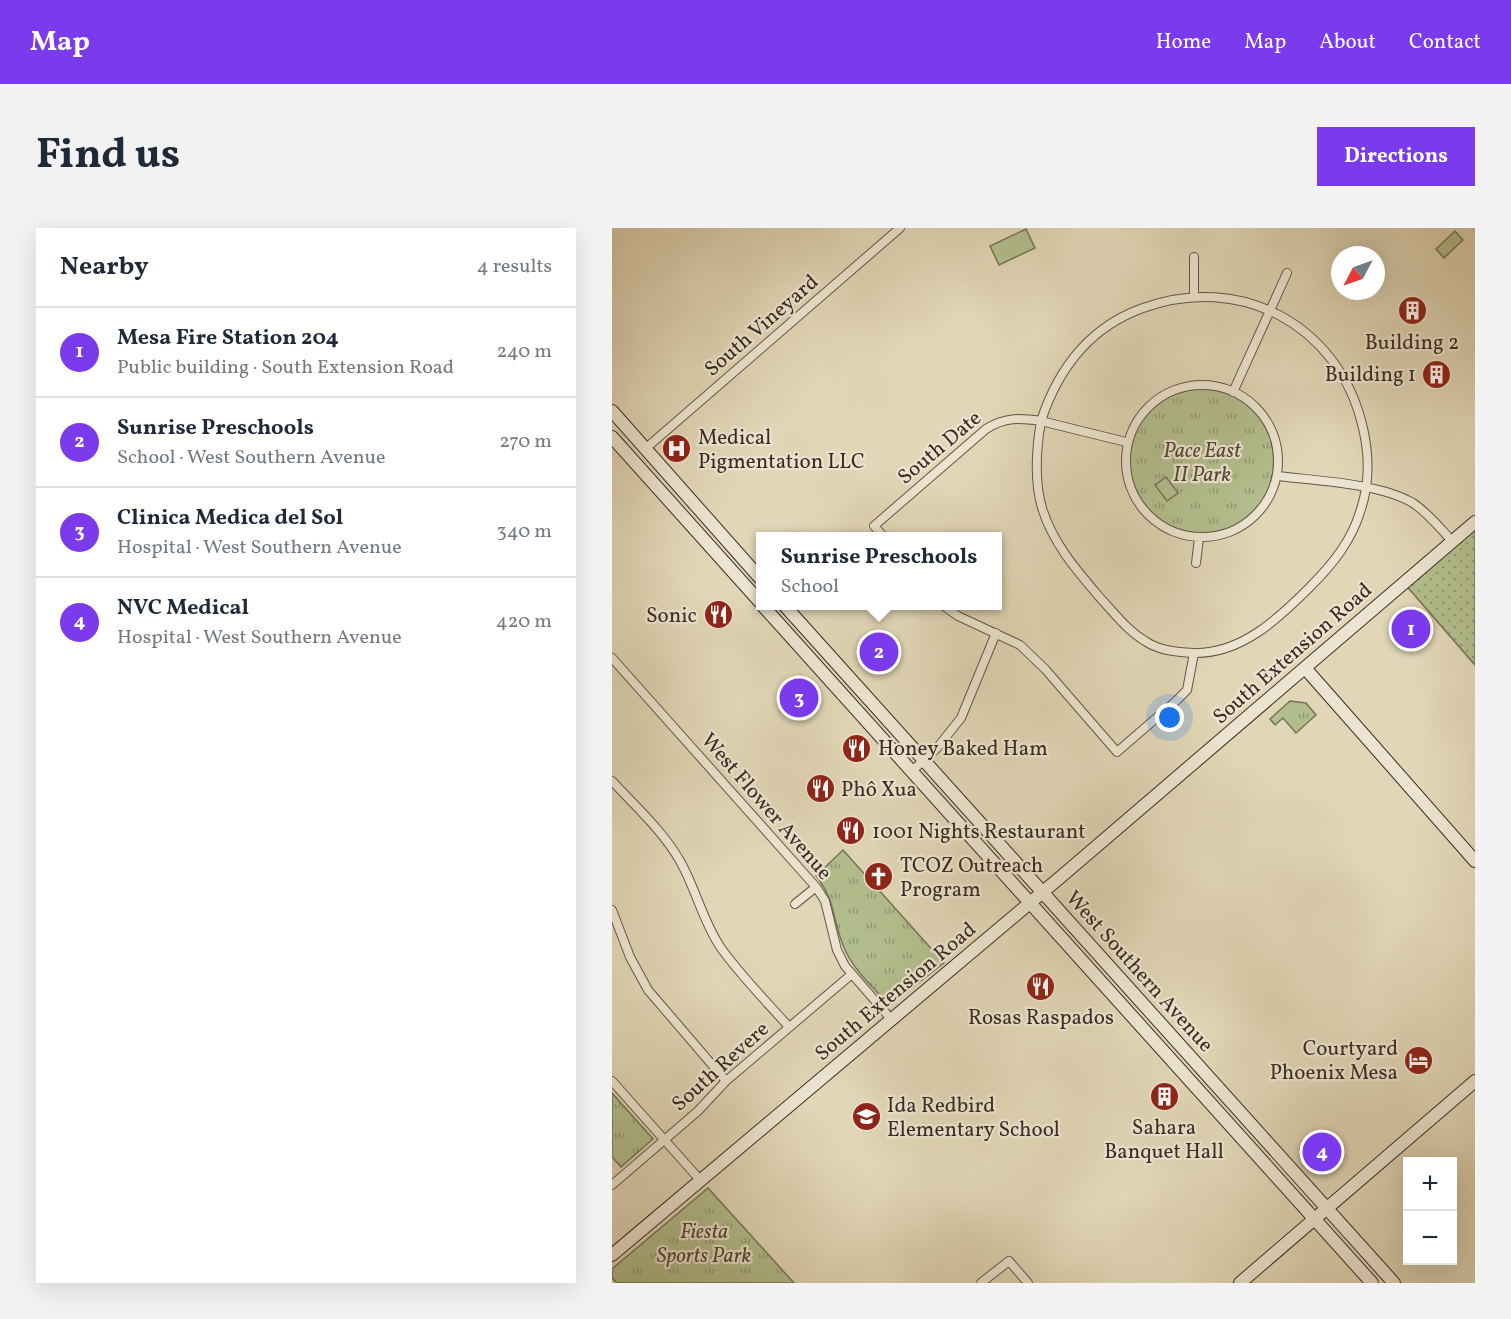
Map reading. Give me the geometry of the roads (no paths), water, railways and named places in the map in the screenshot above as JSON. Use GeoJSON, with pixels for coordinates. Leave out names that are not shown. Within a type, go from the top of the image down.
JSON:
{"type":"FeatureCollection","features":[{"type":"Feature","properties":{"kind":"main road"},"geometry":{"type":"LineString","coordinates":[[612,411],[756,574]]}},
{"type":"Feature","properties":{"kind":"main road","name":"West Southern Avenue"},"geometry":{"type":"LineString","coordinates":[[612,437],[756,597]]}},
{"type":"Feature","properties":{"kind":"main road","name":"South Extension Road"},"geometry":{"type":"LineString","coordinates":[[612,1256],[1043,892],[1475,522]]}},
{"type":"Feature","properties":{"kind":"main road","name":"West Southern Avenue"},"geometry":{"type":"LineString","coordinates":[[767,610],[1371,1283]]}},
{"type":"Feature","properties":{"kind":"main road","name":"West Southern Avenue"},"geometry":{"type":"LineString","coordinates":[[789,610],[1390,1278]]}},
{"type":"Feature","properties":{"kind":"main road"},"geometry":{"type":"LineString","coordinates":[[1305,668],[1475,861]]}},
{"type":"Feature","properties":{"kind":"main road"},"geometry":{"type":"LineString","coordinates":[[1086,965],[1114,985],[1134,1007],[1139,1008],[1144,1005]]}},
{"type":"Feature","properties":{"kind":"main road"},"geometry":{"type":"LineString","coordinates":[[1240,1283],[1475,1081]]}},
{"type":"Feature","properties":{"kind":"main road"},"geometry":{"type":"LineString","coordinates":[[1204,1097],[1216,1085]]}},
{"type":"Feature","properties":{"kind":"main road"},"geometry":{"type":"LineString","coordinates":[[1249,1147],[1273,1162],[1314,1207],[1326,1208]]}},
{"type":"Feature","properties":{"kind":"main road"},"geometry":{"type":"LineString","coordinates":[[1314,1219],[1328,1221],[1361,1258],[1390,1278]]}},
{"type":"Feature","properties":{"kind":"street","name":"South Vineyard"},"geometry":{"type":"LineString","coordinates":[[645,449],[900,228]]}},
{"type":"Feature","properties":{"kind":"street"},"geometry":{"type":"LineString","coordinates":[[1194,257],[1194,296]]}},
{"type":"Feature","properties":{"kind":"street"},"geometry":{"type":"LineString","coordinates":[[1233,392],[1287,273]]}},
{"type":"Feature","properties":{"kind":"street"},"geometry":{"type":"LineString","coordinates":[[1194,296],[1216,296],[1271,310],[1307,334],[1339,369],[1350,390],[1364,431],[1367,450],[1366,488],[1361,510],[1341,552],[1327,570],[1300,597],[1257,633],[1239,644],[1207,653],[1174,652],[1159,648],[1147,643],[1134,633],[1072,564],[1060,547],[1042,508],[1038,486],[1037,447],[1041,421],[1055,384],[1064,370],[1092,338],[1125,315],[1161,301],[1194,296]]}},
{"type":"Feature","properties":{"kind":"street"},"geometry":{"type":"LineString","coordinates":[[1193,386],[1209,386],[1233,392],[1252,404],[1269,426],[1279,463],[1278,476],[1272,492],[1252,519],[1226,535],[1199,538],[1171,531],[1158,524],[1138,503],[1130,488],[1125,464],[1126,442],[1146,409],[1168,393],[1193,386]]}},
{"type":"Feature","properties":{"kind":"street","name":"South Date"},"geometry":{"type":"LineString","coordinates":[[879,532],[874,526],[986,429],[996,423],[1017,417],[1126,442]]}},
{"type":"Feature","properties":{"kind":"street"},"geometry":{"type":"LineString","coordinates":[[1278,476],[1366,488],[1397,496],[1412,503],[1437,524],[1452,542]]}},
{"type":"Feature","properties":{"kind":"street"},"geometry":{"type":"LineString","coordinates":[[1196,563],[1199,538]]}},
{"type":"Feature","properties":{"kind":"street"},"geometry":{"type":"LineString","coordinates":[[950,610],[1020,645],[1037,661],[1116,752],[1186,690],[1194,652]]}},
{"type":"Feature","properties":{"kind":"street"},"geometry":{"type":"LineString","coordinates":[[912,771],[942,742],[961,718],[996,633]]}},
{"type":"Feature","properties":{"kind":"street","name":"West Flower Avenue"},"geometry":{"type":"LineString","coordinates":[[612,658],[816,887],[828,910],[837,950],[845,966],[891,1019]]}},
{"type":"Feature","properties":{"kind":"street"},"geometry":{"type":"LineString","coordinates":[[612,781],[679,859],[721,948],[789,1027]]}},
{"type":"Feature","properties":{"kind":"street"},"geometry":{"type":"LineString","coordinates":[[795,904],[816,887]]}},
{"type":"Feature","properties":{"kind":"street"},"geometry":{"type":"LineString","coordinates":[[612,910],[630,957],[648,990],[726,1081]]}},
{"type":"Feature","properties":{"kind":"street","name":"South Revere"},"geometry":{"type":"LineString","coordinates":[[612,1185],[698,1111],[726,1081],[852,974]]}},
{"type":"Feature","properties":{"kind":"street"},"geometry":{"type":"LineString","coordinates":[[612,1081],[701,1180]]}},
{"type":"Feature","properties":{"kind":"street"},"geometry":{"type":"LineString","coordinates":[[981,1283],[1009,1261],[1028,1283]]}},
{"type":"Feature","properties":{"kind":"place","name":"Building 2"},"geometry":{"type":"Point","coordinates":[1412,311]}},
{"type":"Feature","properties":{"kind":"place","name":"Building 1"},"geometry":{"type":"Point","coordinates":[1437,374]}},
{"type":"Feature","properties":{"kind":"place","name":"Medical Pigmentation LLC"},"geometry":{"type":"Point","coordinates":[677,449]}},
{"type":"Feature","properties":{"kind":"place","name":"Sonic"},"geometry":{"type":"Point","coordinates":[718,615]}},
{"type":"Feature","properties":{"kind":"place","name":"Mesa Fire Station 204"},"geometry":{"type":"Point","coordinates":[1411,629]}},
{"type":"Feature","properties":{"kind":"place","name":"Sunrise Preschools"},"geometry":{"type":"Point","coordinates":[879,652]}},
{"type":"Feature","properties":{"kind":"place","name":"Clinica Medica del Sol"},"geometry":{"type":"Point","coordinates":[799,698]}},
{"type":"Feature","properties":{"kind":"place","name":"Honey Baked Ham"},"geometry":{"type":"Point","coordinates":[857,748]}},
{"type":"Feature","properties":{"kind":"place","name":"Phô Xua"},"geometry":{"type":"Point","coordinates":[820,789]}},
{"type":"Feature","properties":{"kind":"place","name":"1001 Nights Restaurant"},"geometry":{"type":"Point","coordinates":[851,831]}},
{"type":"Feature","properties":{"kind":"place","name":"TCOZ Outreach Program"},"geometry":{"type":"Point","coordinates":[879,877]}},
{"type":"Feature","properties":{"kind":"place","name":"Rosas Raspados"},"geometry":{"type":"Point","coordinates":[1041,986]}},
{"type":"Feature","properties":{"kind":"place","name":"Courtyard Phoenix Mesa"},"geometry":{"type":"Point","coordinates":[1419,1060]}},
{"type":"Feature","properties":{"kind":"place","name":"Sahara Banquet Hall"},"geometry":{"type":"Point","coordinates":[1164,1096]}},
{"type":"Feature","properties":{"kind":"place","name":"Ida Redbird Elementary School"},"geometry":{"type":"Point","coordinates":[866,1117]}},
{"type":"Feature","properties":{"kind":"place","name":"NVC Medical"},"geometry":{"type":"Point","coordinates":[1322,1152]}},
{"type":"Feature","properties":{"kind":"park label","name":"Pace East II Park"},"geometry":{"type":"Point","coordinates":[1202,462]}},
{"type":"Feature","properties":{"kind":"park label","name":"Fiesta Sports Park"},"geometry":{"type":"Point","coordinates":[704,1243]}}]}
